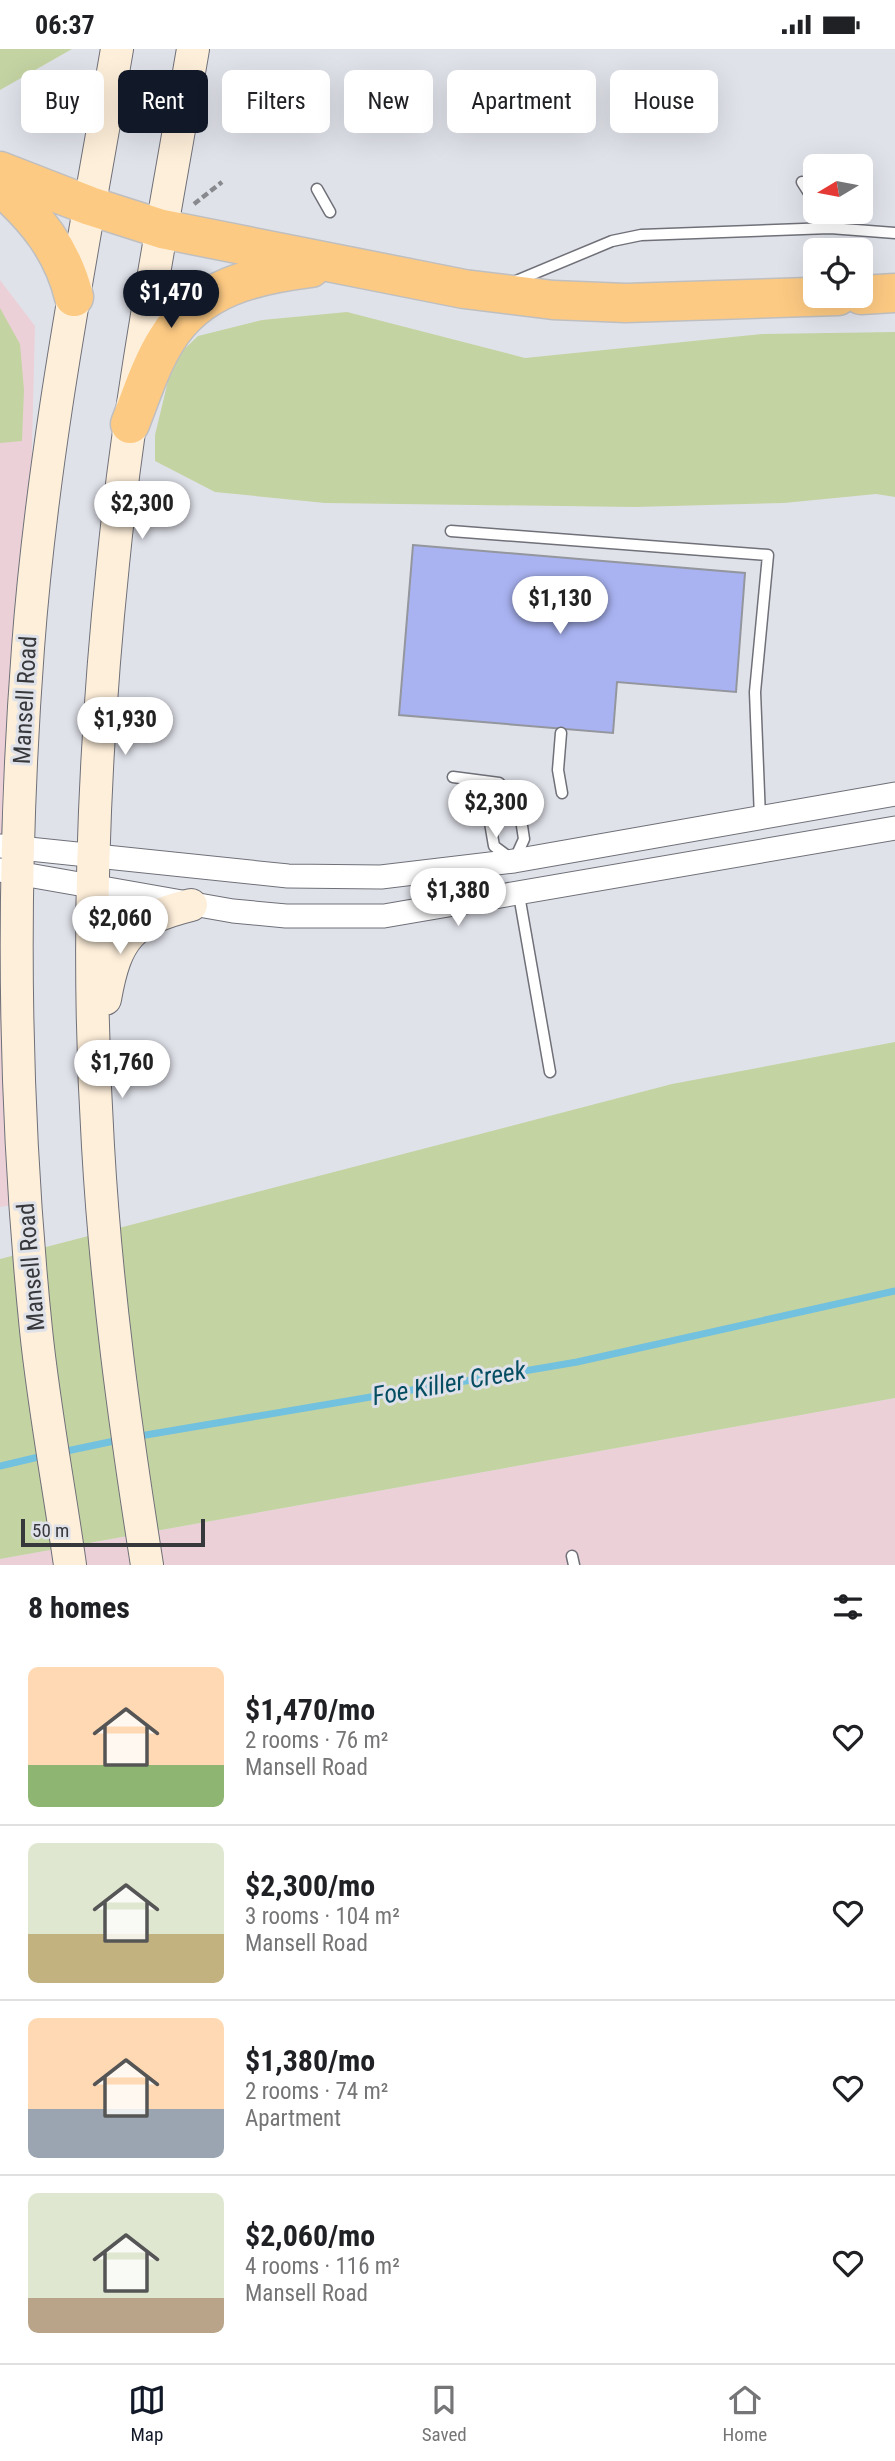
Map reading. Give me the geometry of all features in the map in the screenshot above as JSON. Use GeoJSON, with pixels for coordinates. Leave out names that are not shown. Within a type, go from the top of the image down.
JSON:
{"type":"FeatureCollection","features":[{"type":"Feature","properties":{"kind":"highway"},"geometry":{"type":"LineString","coordinates":[[0,171],[90,206],[162,229],[464,289],[553,300],[625,303],[803,297]]}},
{"type":"Feature","properties":{"kind":"highway"},"geometry":{"type":"LineString","coordinates":[[0,186],[41,227],[68,274],[74,297]]}},
{"type":"Feature","properties":{"kind":"highway"},"geometry":{"type":"LineString","coordinates":[[130,424],[166,339],[199,303],[249,279],[341,265]]}},
{"type":"Feature","properties":{"kind":"highway"},"geometry":{"type":"LineString","coordinates":[[873,294],[895,293]]}},
{"type":"Feature","properties":{"kind":"main road","name":"Mansell Road"},"geometry":{"type":"LineString","coordinates":[[70,1565],[36,1335],[27,1227],[9,860],[47,457],[117,49]]}},
{"type":"Feature","properties":{"kind":"main road"},"geometry":{"type":"LineString","coordinates":[[147,1565],[114,1328],[99,1159],[94,1055],[95,873],[105,654],[130,424],[194,49]]}},
{"type":"Feature","properties":{"kind":"main road"},"geometry":{"type":"LineString","coordinates":[[0,753],[9,633],[34,581]]}},
{"type":"Feature","properties":{"kind":"main road"},"geometry":{"type":"LineString","coordinates":[[94,1055],[110,973],[118,950],[133,929],[156,914],[191,905]]}},
{"type":"Feature","properties":{"kind":"main road"},"geometry":{"type":"LineString","coordinates":[[0,930],[6,943],[18,1054]]}},
{"type":"Feature","properties":{"kind":"street"},"geometry":{"type":"LineString","coordinates":[[9,860],[95,873],[381,877],[460,865],[514,861],[895,794]]}},
{"type":"Feature","properties":{"kind":"street"},"geometry":{"type":"LineString","coordinates":[[95,873],[191,905],[286,916],[359,917],[428,911],[895,828]]}},
{"type":"Feature","properties":{"kind":"lane"},"geometry":{"type":"LineString","coordinates":[[317,189],[330,212]]}},
{"type":"Feature","properties":{"kind":"lane"},"geometry":{"type":"LineString","coordinates":[[828,224],[830,228]]}},
{"type":"Feature","properties":{"kind":"lane"},"geometry":{"type":"LineString","coordinates":[[464,289],[531,277],[612,241],[641,235],[830,228],[895,233]]}},
{"type":"Feature","properties":{"kind":"lane"},"geometry":{"type":"LineString","coordinates":[[451,531],[768,555],[755,692],[760,818]]}},
{"type":"Feature","properties":{"kind":"lane"},"geometry":{"type":"LineString","coordinates":[[561,733],[558,770],[562,793]]}},
{"type":"Feature","properties":{"kind":"lane"},"geometry":{"type":"LineString","coordinates":[[453,776],[499,783],[518,800],[524,839],[514,861],[494,846],[487,805],[499,783]]}},
{"type":"Feature","properties":{"kind":"lane"},"geometry":{"type":"LineString","coordinates":[[519,895],[550,1072]]}},
{"type":"Feature","properties":{"kind":"path"},"geometry":{"type":"LineString","coordinates":[[193,205],[222,182]]}},
{"type":"Feature","properties":{"kind":"shaded area"},"geometry":{"type":"Polygon","coordinates":[[[0,280],[35,326],[13,1205],[0,1207],[0,280]]]}},
{"type":"Feature","properties":{"kind":"shaded area"},"geometry":{"type":"Polygon","coordinates":[[[895,1398],[895,1565],[0,1565],[0,1559],[895,1398]]]}},
{"type":"Feature","properties":{"kind":"green space"},"geometry":{"type":"Polygon","coordinates":[[[0,49],[72,49],[35,70],[21,70],[21,78],[0,90],[0,49]]]}},
{"type":"Feature","properties":{"kind":"green space"},"geometry":{"type":"Polygon","coordinates":[[[0,308],[20,344],[24,390],[22,441],[0,443],[0,308]]]}},
{"type":"Feature","properties":{"kind":"green space"},"geometry":{"type":"Polygon","coordinates":[[[347,312],[525,358],[762,334],[895,332],[895,497],[876,494],[784,503],[635,507],[325,503],[215,492],[155,461],[155,435],[173,360],[198,336],[262,320],[347,312]]]}},
{"type":"Feature","properties":{"kind":"green space"},"geometry":{"type":"Polygon","coordinates":[[[895,1042],[895,1398],[0,1559],[0,1259],[672,1084],[895,1042]]]}},
{"type":"Feature","properties":{"kind":"building"},"geometry":{"type":"Polygon","coordinates":[[[413,545],[745,573],[736,692],[617,682],[613,733],[399,715],[413,545]]]}},
{"type":"Feature","properties":{"kind":"waterway","name":"Foe Killer Creek"},"geometry":{"type":"LineString","coordinates":[[134,1437],[577,1362],[895,1291]]}},
{"type":"Feature","properties":{"kind":"waterway","name":"Foe Killer Creek"},"geometry":{"type":"LineString","coordinates":[[62,1452],[119,1440]]}},
{"type":"Feature","properties":{"kind":"waterway","name":"Foe Killer Creek"},"geometry":{"type":"LineString","coordinates":[[0,1466],[47,1455]]}}]}
